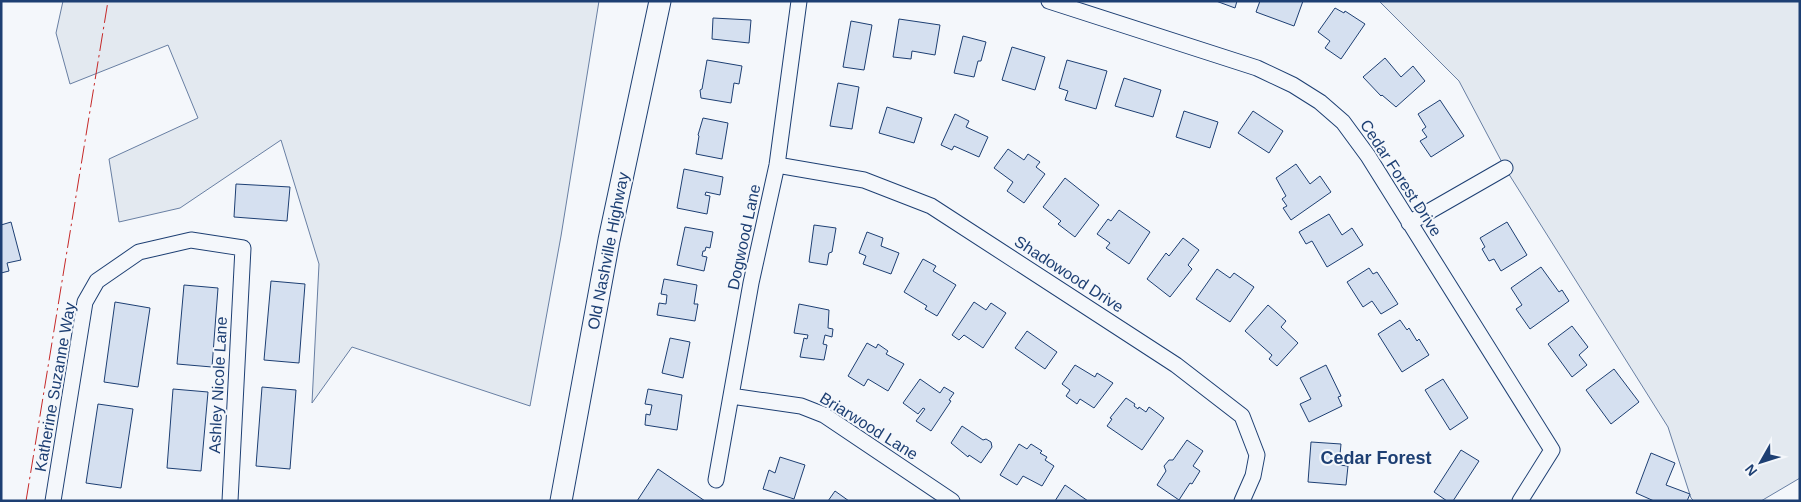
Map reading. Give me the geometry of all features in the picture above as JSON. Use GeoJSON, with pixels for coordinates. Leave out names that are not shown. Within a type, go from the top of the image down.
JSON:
{"type":"FeatureCollection","features":[{"type":"Feature","properties":{"kind":"main road","name":"Old Nashville Highway"},"geometry":{"type":"LineString","coordinates":[[561,501],[609,240],[660,1]]}},
{"type":"Feature","properties":{"kind":"street","name":"Dogwood Lane"},"geometry":{"type":"LineString","coordinates":[[716,480],[751,283],[777,165],[799,1]]}},
{"type":"Feature","properties":{"kind":"street","name":"Cedar Forest Drive"},"geometry":{"type":"LineString","coordinates":[[1048,1],[1257,68],[1293,85],[1320,102],[1343,122],[1368,156],[1552,450],[1520,501]]}},
{"type":"Feature","properties":{"kind":"street","name":"Shadowood Drive"},"geometry":{"type":"LineString","coordinates":[[777,165],[864,180],[931,206],[1176,365],[1242,416],[1257,455],[1253,476],[1242,501]]}},
{"type":"Feature","properties":{"kind":"street"},"geometry":{"type":"LineString","coordinates":[[1409,223],[1505,168]]}},
{"type":"Feature","properties":{"kind":"street","name":"Katherine Suzanne Way"},"geometry":{"type":"LineString","coordinates":[[53,501],[85,302],[97,281],[139,252],[191,240],[243,248],[241,272]]}},
{"type":"Feature","properties":{"kind":"street","name":"Ashley Nicole Lane"},"geometry":{"type":"LineString","coordinates":[[230,501],[241,272]]}},
{"type":"Feature","properties":{"kind":"street","name":"Briarwood Lane"},"geometry":{"type":"LineString","coordinates":[[731,396],[801,406],[824,415],[952,501]]}},
{"type":"Feature","properties":{"kind":"shaded area"},"geometry":{"type":"Polygon","coordinates":[[[63,1],[599,1],[561,236],[530,406],[352,347],[312,403],[319,264],[281,140],[180,208],[119,222],[109,159],[198,118],[168,45],[70,84],[56,33],[63,1]]]}},
{"type":"Feature","properties":{"kind":"shaded area"},"geometry":{"type":"Polygon","coordinates":[[[1379,1],[1800,1],[1800,478],[1761,501],[1694,501],[1691,498],[1668,427],[1505,168],[1459,81],[1379,1]]]}},
{"type":"Feature","properties":{"kind":"building"},"geometry":{"type":"Polygon","coordinates":[[[1216,1],[1237,1],[1235,8],[1216,1]]]}},
{"type":"Feature","properties":{"kind":"building"},"geometry":{"type":"Polygon","coordinates":[[[1260,1],[1303,1],[1294,26],[1256,12],[1260,1]]]}},
{"type":"Feature","properties":{"kind":"building"},"geometry":{"type":"Polygon","coordinates":[[[1335,8],[1344,13],[1345,11],[1365,24],[1341,59],[1325,48],[1330,41],[1318,32],[1335,8]]]}},
{"type":"Feature","properties":{"kind":"building"},"geometry":{"type":"Polygon","coordinates":[[[713,18],[751,20],[749,43],[712,39],[713,18]]]}},
{"type":"Feature","properties":{"kind":"building"},"geometry":{"type":"Polygon","coordinates":[[[899,19],[940,25],[935,55],[912,51],[911,59],[893,57],[899,19]]]}},
{"type":"Feature","properties":{"kind":"building"},"geometry":{"type":"Polygon","coordinates":[[[851,21],[872,25],[864,70],[843,67],[851,21]]]}},
{"type":"Feature","properties":{"kind":"building"},"geometry":{"type":"Polygon","coordinates":[[[963,36],[986,42],[974,77],[954,73],[963,36]]]}},
{"type":"Feature","properties":{"kind":"building"},"geometry":{"type":"Polygon","coordinates":[[[1012,47],[1045,57],[1035,90],[1002,80],[1012,47]]]}},
{"type":"Feature","properties":{"kind":"building"},"geometry":{"type":"Polygon","coordinates":[[[1385,58],[1401,77],[1413,66],[1425,81],[1396,107],[1381,96],[1363,77],[1385,58]]]}},
{"type":"Feature","properties":{"kind":"building"},"geometry":{"type":"Polygon","coordinates":[[[707,60],[742,66],[739,84],[734,83],[731,103],[701,98],[700,90],[702,89],[707,60]]]}},
{"type":"Feature","properties":{"kind":"building"},"geometry":{"type":"Polygon","coordinates":[[[1067,60],[1107,71],[1096,109],[1065,100],[1068,91],[1059,88],[1067,60]]]}},
{"type":"Feature","properties":{"kind":"building"},"geometry":{"type":"Polygon","coordinates":[[[1124,78],[1161,90],[1153,117],[1115,106],[1124,78]]]}},
{"type":"Feature","properties":{"kind":"building"},"geometry":{"type":"Polygon","coordinates":[[[838,83],[859,87],[852,129],[830,126],[838,83]]]}},
{"type":"Feature","properties":{"kind":"building"},"geometry":{"type":"Polygon","coordinates":[[[1440,100],[1464,136],[1431,157],[1420,141],[1427,137],[1422,130],[1426,127],[1418,114],[1440,100]]]}},
{"type":"Feature","properties":{"kind":"building"},"geometry":{"type":"Polygon","coordinates":[[[887,107],[922,118],[914,143],[879,133],[887,107]]]}},
{"type":"Feature","properties":{"kind":"building"},"geometry":{"type":"Polygon","coordinates":[[[1184,111],[1218,122],[1210,148],[1176,137],[1184,111]]]}},
{"type":"Feature","properties":{"kind":"building"},"geometry":{"type":"Polygon","coordinates":[[[1253,111],[1283,131],[1269,153],[1238,133],[1253,111]]]}},
{"type":"Feature","properties":{"kind":"building"},"geometry":{"type":"Polygon","coordinates":[[[955,114],[969,121],[966,127],[988,137],[979,157],[954,146],[952,150],[941,145],[955,114]]]}},
{"type":"Feature","properties":{"kind":"building"},"geometry":{"type":"Polygon","coordinates":[[[703,118],[728,123],[722,159],[696,154],[698,135],[703,118]]]}},
{"type":"Feature","properties":{"kind":"building"},"geometry":{"type":"Polygon","coordinates":[[[1008,149],[1024,160],[1028,154],[1040,162],[1036,167],[1045,174],[1024,203],[1007,191],[1013,182],[994,168],[1008,149]]]}},
{"type":"Feature","properties":{"kind":"building"},"geometry":{"type":"Polygon","coordinates":[[[1296,164],[1310,184],[1320,176],[1331,192],[1291,220],[1283,208],[1287,206],[1282,199],[1286,196],[1276,178],[1296,164]]]}},
{"type":"Feature","properties":{"kind":"building"},"geometry":{"type":"Polygon","coordinates":[[[684,169],[723,177],[720,195],[706,192],[705,195],[710,196],[707,214],[677,208],[684,169]]]}},
{"type":"Feature","properties":{"kind":"building"},"geometry":{"type":"Polygon","coordinates":[[[1065,178],[1099,205],[1075,237],[1058,224],[1061,221],[1043,207],[1065,178]]]}},
{"type":"Feature","properties":{"kind":"building"},"geometry":{"type":"Polygon","coordinates":[[[236,184],[290,187],[287,221],[234,217],[236,184]]]}},
{"type":"Feature","properties":{"kind":"building"},"geometry":{"type":"Polygon","coordinates":[[[1119,210],[1150,232],[1129,264],[1106,248],[1110,243],[1097,234],[1108,219],[1111,221],[1119,210]]]}},
{"type":"Feature","properties":{"kind":"building"},"geometry":{"type":"Polygon","coordinates":[[[1329,214],[1342,235],[1352,228],[1363,245],[1327,267],[1312,241],[1306,244],[1299,232],[1329,214]]]}},
{"type":"Feature","properties":{"kind":"building"},"geometry":{"type":"Polygon","coordinates":[[[11,222],[21,260],[7,263],[9,271],[1,273],[1,225],[11,222]]]}},
{"type":"Feature","properties":{"kind":"building"},"geometry":{"type":"Polygon","coordinates":[[[1507,222],[1527,255],[1501,271],[1494,259],[1489,261],[1482,249],[1485,247],[1480,238],[1507,222]]]}},
{"type":"Feature","properties":{"kind":"building"},"geometry":{"type":"Polygon","coordinates":[[[814,225],[836,228],[832,252],[829,253],[827,265],[809,262],[814,225]]]}},
{"type":"Feature","properties":{"kind":"building"},"geometry":{"type":"Polygon","coordinates":[[[685,227],[713,232],[710,248],[706,247],[705,251],[703,251],[702,256],[707,257],[704,271],[677,265],[685,227]]]}},
{"type":"Feature","properties":{"kind":"building"},"geometry":{"type":"Polygon","coordinates":[[[867,232],[883,238],[881,246],[899,253],[891,274],[863,264],[866,256],[859,253],[867,232]]]}},
{"type":"Feature","properties":{"kind":"building"},"geometry":{"type":"Polygon","coordinates":[[[1183,238],[1199,250],[1188,265],[1192,269],[1170,297],[1147,279],[1166,253],[1169,256],[1183,238]]]}},
{"type":"Feature","properties":{"kind":"building"},"geometry":{"type":"Polygon","coordinates":[[[923,259],[936,266],[933,271],[956,285],[937,316],[925,309],[927,306],[904,292],[923,259]]]}},
{"type":"Feature","properties":{"kind":"building"},"geometry":{"type":"Polygon","coordinates":[[[1541,267],[1559,292],[1562,290],[1569,301],[1530,329],[1516,309],[1522,305],[1511,288],[1541,267]]]}},
{"type":"Feature","properties":{"kind":"building"},"geometry":{"type":"Polygon","coordinates":[[[1369,268],[1373,274],[1377,272],[1398,304],[1381,314],[1372,301],[1363,307],[1347,282],[1369,268]]]}},
{"type":"Feature","properties":{"kind":"building"},"geometry":{"type":"Polygon","coordinates":[[[1217,269],[1230,278],[1234,273],[1254,287],[1230,322],[1196,299],[1217,269]]]}},
{"type":"Feature","properties":{"kind":"building"},"geometry":{"type":"Polygon","coordinates":[[[664,279],[697,285],[694,304],[698,304],[695,321],[657,315],[659,303],[666,304],[667,295],[661,294],[664,279]]]}},
{"type":"Feature","properties":{"kind":"building"},"geometry":{"type":"Polygon","coordinates":[[[271,281],[305,284],[299,363],[264,360],[271,281]]]}},
{"type":"Feature","properties":{"kind":"building"},"geometry":{"type":"Polygon","coordinates":[[[184,285],[218,288],[212,367],[177,364],[184,285]]]}},
{"type":"Feature","properties":{"kind":"building"},"geometry":{"type":"Polygon","coordinates":[[[115,302],[150,308],[138,387],[104,382],[115,302]]]}},
{"type":"Feature","properties":{"kind":"building"},"geometry":{"type":"Polygon","coordinates":[[[974,302],[986,310],[991,303],[1006,313],[983,348],[964,335],[959,340],[952,335],[974,302]]]}},
{"type":"Feature","properties":{"kind":"building"},"geometry":{"type":"Polygon","coordinates":[[[799,304],[829,310],[828,328],[833,329],[832,337],[825,335],[823,344],[827,345],[824,360],[800,357],[804,338],[807,339],[808,335],[794,333],[799,304]]]}},
{"type":"Feature","properties":{"kind":"building"},"geometry":{"type":"Polygon","coordinates":[[[1268,305],[1286,321],[1281,327],[1298,343],[1277,366],[1269,359],[1272,355],[1245,331],[1268,305]]]}},
{"type":"Feature","properties":{"kind":"building"},"geometry":{"type":"Polygon","coordinates":[[[1400,320],[1407,330],[1409,328],[1417,341],[1419,339],[1429,355],[1402,372],[1378,334],[1400,320]]]}},
{"type":"Feature","properties":{"kind":"building"},"geometry":{"type":"Polygon","coordinates":[[[1572,326],[1588,347],[1579,355],[1587,365],[1572,377],[1548,344],[1572,326]]]}},
{"type":"Feature","properties":{"kind":"building"},"geometry":{"type":"Polygon","coordinates":[[[1027,331],[1057,352],[1045,369],[1015,348],[1027,331]]]}},
{"type":"Feature","properties":{"kind":"building"},"geometry":{"type":"Polygon","coordinates":[[[670,338],[690,342],[683,378],[662,373],[670,338]]]}},
{"type":"Feature","properties":{"kind":"building"},"geometry":{"type":"Polygon","coordinates":[[[867,343],[876,348],[878,344],[888,351],[886,354],[904,364],[888,391],[868,379],[864,386],[848,376],[867,343]]]}},
{"type":"Feature","properties":{"kind":"building"},"geometry":{"type":"Polygon","coordinates":[[[1075,365],[1095,377],[1097,373],[1113,383],[1094,408],[1080,399],[1077,404],[1066,396],[1070,390],[1062,384],[1075,365]]]}},
{"type":"Feature","properties":{"kind":"building"},"geometry":{"type":"Polygon","coordinates":[[[1326,365],[1341,396],[1338,397],[1342,406],[1309,422],[1300,404],[1311,399],[1300,378],[1326,365]]]}},
{"type":"Feature","properties":{"kind":"building"},"geometry":{"type":"Polygon","coordinates":[[[1614,369],[1639,402],[1611,424],[1586,390],[1614,369]]]}},
{"type":"Feature","properties":{"kind":"building"},"geometry":{"type":"Polygon","coordinates":[[[920,379],[940,393],[944,387],[954,393],[949,400],[951,401],[931,431],[916,421],[925,409],[923,408],[918,414],[903,403],[920,379]]]}},
{"type":"Feature","properties":{"kind":"building"},"geometry":{"type":"Polygon","coordinates":[[[1443,379],[1468,418],[1450,430],[1425,390],[1443,379]]]}},
{"type":"Feature","properties":{"kind":"building"},"geometry":{"type":"Polygon","coordinates":[[[262,387],[296,390],[290,469],[256,466],[262,387]]]}},
{"type":"Feature","properties":{"kind":"building"},"geometry":{"type":"Polygon","coordinates":[[[173,389],[208,392],[201,471],[167,468],[173,389]]]}},
{"type":"Feature","properties":{"kind":"building"},"geometry":{"type":"Polygon","coordinates":[[[648,389],[682,395],[677,430],[645,425],[646,414],[650,415],[652,405],[645,404],[648,389]]]}},
{"type":"Feature","properties":{"kind":"building"},"geometry":{"type":"Polygon","coordinates":[[[1126,398],[1135,404],[1134,406],[1138,409],[1139,407],[1146,412],[1149,407],[1164,418],[1142,450],[1107,426],[1112,419],[1110,418],[1126,398]]]}},
{"type":"Feature","properties":{"kind":"building"},"geometry":{"type":"Polygon","coordinates":[[[98,404],[133,409],[121,488],[86,483],[98,404]]]}},
{"type":"Feature","properties":{"kind":"building"},"geometry":{"type":"Polygon","coordinates":[[[962,426],[983,440],[986,439],[991,442],[992,447],[981,463],[969,455],[968,457],[951,443],[962,426]]]}},
{"type":"Feature","properties":{"kind":"building"},"geometry":{"type":"Polygon","coordinates":[[[1187,440],[1203,451],[1193,466],[1200,471],[1179,500],[1157,485],[1166,471],[1164,466],[1169,460],[1173,460],[1187,440]]]}},
{"type":"Feature","properties":{"kind":"building"},"geometry":{"type":"Polygon","coordinates":[[[1311,442],[1341,444],[1339,465],[1348,466],[1346,485],[1308,482],[1311,442]]]}},
{"type":"Feature","properties":{"kind":"building"},"geometry":{"type":"Polygon","coordinates":[[[1019,444],[1027,449],[1031,444],[1042,451],[1040,453],[1047,457],[1045,460],[1054,466],[1042,486],[1023,476],[1017,485],[1000,475],[1019,444]]]}},
{"type":"Feature","properties":{"kind":"building"},"geometry":{"type":"Polygon","coordinates":[[[1461,450],[1479,461],[1453,501],[1447,501],[1434,492],[1461,450]]]}},
{"type":"Feature","properties":{"kind":"building"},"geometry":{"type":"Polygon","coordinates":[[[1651,453],[1675,463],[1666,485],[1690,494],[1687,501],[1654,501],[1636,493],[1651,453]]]}},
{"type":"Feature","properties":{"kind":"building"},"geometry":{"type":"Polygon","coordinates":[[[780,457],[805,465],[794,499],[763,489],[769,470],[775,473],[780,457]]]}},
{"type":"Feature","properties":{"kind":"building"},"geometry":{"type":"Polygon","coordinates":[[[658,469],[705,501],[637,501],[658,469]]]}},
{"type":"Feature","properties":{"kind":"building"},"geometry":{"type":"Polygon","coordinates":[[[1065,485],[1088,501],[1055,501],[1065,485]]]}},
{"type":"Feature","properties":{"kind":"building"},"geometry":{"type":"Polygon","coordinates":[[[835,491],[849,501],[828,501],[835,491]]]}},
{"type":"Feature","properties":{"kind":"power"},"geometry":{"type":"LineString","coordinates":[[26,501],[108,1]]}},
{"type":"Feature","properties":{"kind":"district","name":"Cedar Forest"},"geometry":{"type":"Point","coordinates":[1376,458]}}]}
